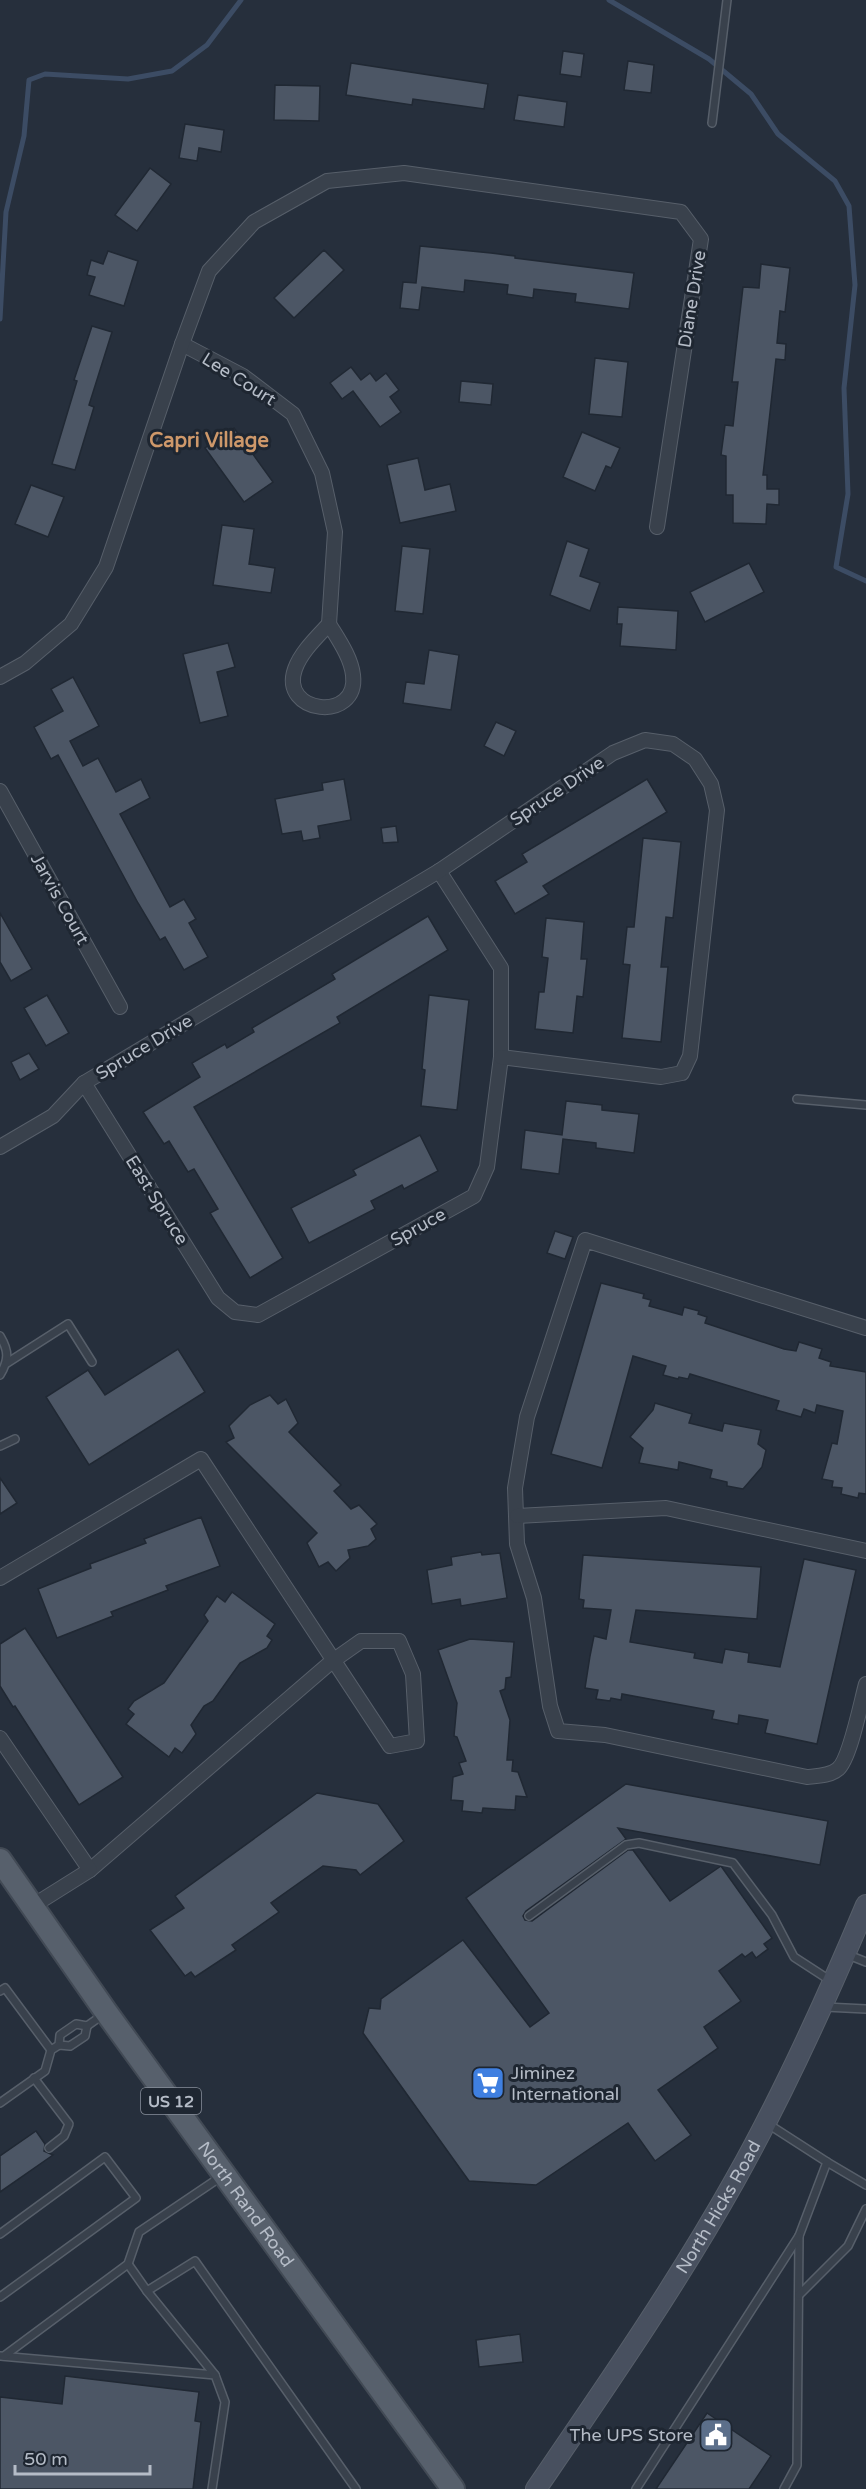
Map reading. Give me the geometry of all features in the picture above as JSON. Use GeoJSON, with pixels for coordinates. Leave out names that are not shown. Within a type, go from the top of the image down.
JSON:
{"type":"FeatureCollection","features":[{"type":"Feature","properties":{"kind":"main road","name":"North Rand Road"},"geometry":{"type":"LineString","coordinates":[[0,1860],[106,2012],[453,2489]]}},
{"type":"Feature","properties":{"kind":"main road","name":"North Hicks Road"},"geometry":{"type":"LineString","coordinates":[[536,2489],[642,2333],[735,2181],[822,2007],[866,1905]]}},
{"type":"Feature","properties":{"kind":"street","name":"Diane Drive"},"geometry":{"type":"LineString","coordinates":[[0,677],[25,663],[71,624],[106,567],[182,344],[210,271],[254,222],[327,181],[404,173],[681,212],[701,239],[657,527]]}},
{"type":"Feature","properties":{"kind":"street","name":"Lee Court"},"geometry":{"type":"LineString","coordinates":[[182,344],[243,376],[293,414],[322,473],[335,532],[329,624]]}},
{"type":"Feature","properties":{"kind":"street"},"geometry":{"type":"LineString","coordinates":[[329,624],[350,665],[352,684],[349,693],[335,706],[315,708],[306,704],[299,696],[293,678],[295,668],[306,650],[329,624]]}},
{"type":"Feature","properties":{"kind":"street","name":"Spruce Drive"},"geometry":{"type":"LineString","coordinates":[[0,1147],[53,1116],[84,1083],[439,871],[613,753],[645,740],[673,744],[695,759],[711,784],[717,810],[690,1056],[682,1073],[661,1077],[501,1057]]}},
{"type":"Feature","properties":{"kind":"street","name":"Jarvis Court"},"geometry":{"type":"LineString","coordinates":[[0,791],[120,1007]]}},
{"type":"Feature","properties":{"kind":"street","name":"Spruce"},"geometry":{"type":"LineString","coordinates":[[235,1312],[258,1315],[474,1196],[487,1167],[501,1057],[501,968],[439,871]]}},
{"type":"Feature","properties":{"kind":"street","name":"East Spruce"},"geometry":{"type":"LineString","coordinates":[[84,1083],[218,1298],[235,1312]]}},
{"type":"Feature","properties":{"kind":"street"},"geometry":{"type":"LineString","coordinates":[[866,1328],[585,1240],[527,1417],[516,1488],[517,1544],[534,1598],[550,1706],[558,1731],[605,1735],[807,1777],[829,1774],[840,1768],[848,1752],[866,1684]]}},
{"type":"Feature","properties":{"kind":"street"},"geometry":{"type":"LineString","coordinates":[[0,1578],[201,1459],[334,1660],[390,1746],[417,1741],[413,1674],[399,1641],[362,1641],[334,1660],[90,1870],[31,1907]]}},
{"type":"Feature","properties":{"kind":"street"},"geometry":{"type":"LineString","coordinates":[[517,1516],[666,1508],[866,1551]]}},
{"type":"Feature","properties":{"kind":"street"},"geometry":{"type":"LineString","coordinates":[[0,1738],[90,1870]]}},
{"type":"Feature","properties":{"kind":"lane"},"geometry":{"type":"LineString","coordinates":[[712,123],[727,0]]}},
{"type":"Feature","properties":{"kind":"lane"},"geometry":{"type":"LineString","coordinates":[[796,1099],[866,1105]]}},
{"type":"Feature","properties":{"kind":"lane"},"geometry":{"type":"LineString","coordinates":[[60,1317],[68,1324],[92,1362]]}},
{"type":"Feature","properties":{"kind":"lane"},"geometry":{"type":"LineString","coordinates":[[0,1375],[7,1363],[68,1324]]}},
{"type":"Feature","properties":{"kind":"lane"},"geometry":{"type":"LineString","coordinates":[[0,1336],[7,1349],[7,1363]]}},
{"type":"Feature","properties":{"kind":"lane"},"geometry":{"type":"LineString","coordinates":[[0,1446],[15,1439]]}},
{"type":"Feature","properties":{"kind":"lane"},"geometry":{"type":"LineString","coordinates":[[530,1916],[626,1845],[639,1843],[733,1863],[772,1915],[794,1957],[833,1982]]}},
{"type":"Feature","properties":{"kind":"lane"},"geometry":{"type":"LineString","coordinates":[[846,1953],[866,1962]]}},
{"type":"Feature","properties":{"kind":"lane"},"geometry":{"type":"LineString","coordinates":[[0,1991],[5,1988],[51,2050]]}},
{"type":"Feature","properties":{"kind":"lane"},"geometry":{"type":"LineString","coordinates":[[822,2007],[866,2009]]}},
{"type":"Feature","properties":{"kind":"lane"},"geometry":{"type":"LineString","coordinates":[[0,2103],[45,2070],[51,2050],[59,2045],[70,2046],[85,2036],[87,2026],[106,2012]]}},
{"type":"Feature","properties":{"kind":"lane"},"geometry":{"type":"LineString","coordinates":[[59,2045],[60,2035],[76,2024],[87,2026]]}},
{"type":"Feature","properties":{"kind":"lane"},"geometry":{"type":"LineString","coordinates":[[34,2078],[69,2124],[64,2136],[49,2148]]}},
{"type":"Feature","properties":{"kind":"lane"},"geometry":{"type":"LineString","coordinates":[[765,2123],[866,2186]]}},
{"type":"Feature","properties":{"kind":"lane"},"geometry":{"type":"LineString","coordinates":[[0,2234],[105,2157],[136,2198],[0,2297]]}},
{"type":"Feature","properties":{"kind":"lane"},"geometry":{"type":"LineString","coordinates":[[636,2489],[799,2236],[827,2162]]}},
{"type":"Feature","properties":{"kind":"lane"},"geometry":{"type":"LineString","coordinates":[[2,2356],[128,2264],[139,2232],[225,2174]]}},
{"type":"Feature","properties":{"kind":"lane"},"geometry":{"type":"LineString","coordinates":[[799,2295],[848,2246],[866,2209]]}},
{"type":"Feature","properties":{"kind":"lane"},"geometry":{"type":"LineString","coordinates":[[784,2489],[797,2464],[799,2236]]}},
{"type":"Feature","properties":{"kind":"lane"},"geometry":{"type":"LineString","coordinates":[[147,2290],[195,2261],[356,2489]]}},
{"type":"Feature","properties":{"kind":"lane"},"geometry":{"type":"LineString","coordinates":[[128,2264],[214,2375],[225,2402],[212,2489]]}},
{"type":"Feature","properties":{"kind":"lane"},"geometry":{"type":"LineString","coordinates":[[2,2356],[214,2375]]}},
{"type":"Feature","properties":{"kind":"building"},"geometry":{"type":"Polygon","coordinates":[[[563,51],[584,54],[581,77],[560,74],[563,51]]]}},
{"type":"Feature","properties":{"kind":"building"},"geometry":{"type":"Polygon","coordinates":[[[628,61],[654,65],[651,93],[624,90],[628,61]]]}},
{"type":"Feature","properties":{"kind":"building"},"geometry":{"type":"Polygon","coordinates":[[[351,63],[488,84],[484,109],[413,99],[412,105],[346,95],[351,63]]]}},
{"type":"Feature","properties":{"kind":"building"},"geometry":{"type":"Polygon","coordinates":[[[275,85],[320,86],[319,121],[274,120],[275,85]]]}},
{"type":"Feature","properties":{"kind":"building"},"geometry":{"type":"Polygon","coordinates":[[[518,95],[567,102],[564,127],[514,120],[518,95]]]}},
{"type":"Feature","properties":{"kind":"building"},"geometry":{"type":"Polygon","coordinates":[[[185,124],[224,130],[221,152],[199,148],[197,161],[179,158],[185,124]]]}},
{"type":"Feature","properties":{"kind":"building"},"geometry":{"type":"Polygon","coordinates":[[[150,168],[171,184],[137,231],[115,215],[150,168]]]}},
{"type":"Feature","properties":{"kind":"building"},"geometry":{"type":"Polygon","coordinates":[[[420,246],[515,256],[515,258],[634,273],[629,309],[575,302],[576,294],[534,289],[533,298],[507,294],[508,285],[465,280],[464,292],[422,287],[419,310],[400,308],[403,282],[416,283],[420,246]]]}},
{"type":"Feature","properties":{"kind":"building"},"geometry":{"type":"Polygon","coordinates":[[[324,250],[344,270],[294,318],[274,298],[324,250]]]}},
{"type":"Feature","properties":{"kind":"building"},"geometry":{"type":"Polygon","coordinates":[[[108,251],[138,261],[124,306],[89,295],[95,277],[87,275],[91,260],[103,264],[108,251]]]}},
{"type":"Feature","properties":{"kind":"building"},"geometry":{"type":"Polygon","coordinates":[[[761,264],[790,268],[785,312],[780,311],[777,343],[786,344],[785,360],[776,359],[763,475],[767,475],[767,489],[779,489],[779,505],[767,504],[766,524],[733,523],[733,495],[726,495],[726,456],[721,455],[725,425],[733,426],[738,382],[732,382],[743,287],[759,288],[761,264]]]}},
{"type":"Feature","properties":{"kind":"building"},"geometry":{"type":"Polygon","coordinates":[[[92,326],[112,332],[89,405],[94,407],[75,470],[52,464],[77,381],[74,380],[92,326]]]}},
{"type":"Feature","properties":{"kind":"building"},"geometry":{"type":"Polygon","coordinates":[[[595,358],[628,362],[622,417],[589,414],[595,358]]]}},
{"type":"Feature","properties":{"kind":"building"},"geometry":{"type":"Polygon","coordinates":[[[351,367],[361,380],[370,373],[376,381],[386,373],[399,390],[390,397],[401,412],[380,427],[353,391],[342,399],[330,383],[351,367]]]}},
{"type":"Feature","properties":{"kind":"building"},"geometry":{"type":"Polygon","coordinates":[[[461,381],[493,384],[491,405],[459,402],[461,381]]]}},
{"type":"Feature","properties":{"kind":"building"},"geometry":{"type":"Polygon","coordinates":[[[234,428],[273,482],[244,502],[205,448],[234,428]]]}},
{"type":"Feature","properties":{"kind":"building"},"geometry":{"type":"Polygon","coordinates":[[[582,432],[620,448],[611,468],[606,466],[595,491],[563,477],[582,432]]]}},
{"type":"Feature","properties":{"kind":"building"},"geometry":{"type":"Polygon","coordinates":[[[418,458],[425,490],[450,484],[456,511],[400,523],[387,465],[418,458]]]}},
{"type":"Feature","properties":{"kind":"building"},"geometry":{"type":"Polygon","coordinates":[[[31,485],[64,497],[48,537],[15,524],[31,485]]]}},
{"type":"Feature","properties":{"kind":"building"},"geometry":{"type":"Polygon","coordinates":[[[222,525],[254,529],[249,564],[275,568],[271,593],[213,585],[222,525]]]}},
{"type":"Feature","properties":{"kind":"building"},"geometry":{"type":"Polygon","coordinates":[[[567,541],[589,549],[580,576],[600,583],[590,611],[550,595],[567,541]]]}},
{"type":"Feature","properties":{"kind":"building"},"geometry":{"type":"Polygon","coordinates":[[[402,546],[430,549],[423,614],[395,611],[402,546]]]}},
{"type":"Feature","properties":{"kind":"building"},"geometry":{"type":"Polygon","coordinates":[[[749,563],[764,592],[705,622],[690,592],[749,563]]]}},
{"type":"Feature","properties":{"kind":"building"},"geometry":{"type":"Polygon","coordinates":[[[618,607],[678,611],[676,650],[620,646],[622,624],[617,624],[618,607]]]}},
{"type":"Feature","properties":{"kind":"building"},"geometry":{"type":"Polygon","coordinates":[[[228,643],[235,667],[217,672],[228,716],[200,723],[183,654],[228,643]]]}},
{"type":"Feature","properties":{"kind":"building"},"geometry":{"type":"Polygon","coordinates":[[[429,650],[459,655],[451,710],[403,703],[406,682],[424,684],[429,650]]]}},
{"type":"Feature","properties":{"kind":"building"},"geometry":{"type":"Polygon","coordinates":[[[73,677],[99,726],[70,741],[83,766],[98,758],[116,792],[141,779],[150,798],[120,814],[170,907],[184,899],[196,919],[189,923],[208,957],[184,970],[165,937],[160,940],[138,903],[58,755],[51,759],[34,727],[63,711],[51,689],[73,677]]]}},
{"type":"Feature","properties":{"kind":"building"},"geometry":{"type":"Polygon","coordinates":[[[496,722],[516,731],[504,756],[484,746],[496,722]]]}},
{"type":"Feature","properties":{"kind":"building"},"geometry":{"type":"Polygon","coordinates":[[[344,779],[351,820],[318,826],[320,838],[303,841],[301,831],[282,834],[275,799],[323,790],[322,783],[344,779]]]}},
{"type":"Feature","properties":{"kind":"building"},"geometry":{"type":"Polygon","coordinates":[[[647,779],[667,812],[543,886],[549,894],[515,914],[495,881],[527,862],[522,854],[647,779]]]}},
{"type":"Feature","properties":{"kind":"building"},"geometry":{"type":"Polygon","coordinates":[[[396,826],[398,842],[383,843],[381,828],[396,826]]]}},
{"type":"Feature","properties":{"kind":"building"},"geometry":{"type":"Polygon","coordinates":[[[643,838],[681,842],[673,918],[666,917],[661,967],[668,967],[661,1042],[622,1038],[630,965],[623,964],[627,927],[634,927],[643,838]]]}},
{"type":"Feature","properties":{"kind":"building"},"geometry":{"type":"Polygon","coordinates":[[[0,913],[32,969],[11,981],[0,962],[0,913]]]}},
{"type":"Feature","properties":{"kind":"building"},"geometry":{"type":"Polygon","coordinates":[[[428,916],[448,950],[337,1017],[340,1023],[194,1107],[283,1258],[250,1278],[210,1213],[218,1209],[194,1169],[188,1172],[169,1141],[164,1144],[143,1112],[200,1077],[192,1063],[225,1044],[227,1048],[254,1032],[252,1028],[335,979],[332,974],[428,916]]]}},
{"type":"Feature","properties":{"kind":"building"},"geometry":{"type":"Polygon","coordinates":[[[546,918],[584,922],[581,959],[587,959],[583,997],[577,996],[573,1033],[535,1029],[539,992],[544,992],[548,958],[542,957],[546,918]]]}},
{"type":"Feature","properties":{"kind":"building"},"geometry":{"type":"Polygon","coordinates":[[[47,995],[69,1033],[46,1046],[24,1008],[47,995]]]}},
{"type":"Feature","properties":{"kind":"building"},"geometry":{"type":"Polygon","coordinates":[[[429,995],[469,1000],[457,1110],[421,1106],[429,995]]]}},
{"type":"Feature","properties":{"kind":"building"},"geometry":{"type":"Polygon","coordinates":[[[29,1053],[39,1069],[20,1080],[11,1062],[29,1053]]]}},
{"type":"Feature","properties":{"kind":"building"},"geometry":{"type":"Polygon","coordinates":[[[566,1101],[602,1105],[602,1110],[639,1114],[634,1153],[596,1148],[596,1143],[563,1139],[559,1174],[521,1169],[525,1130],[562,1135],[566,1101]]]}},
{"type":"Feature","properties":{"kind":"building"},"geometry":{"type":"Polygon","coordinates":[[[420,1135],[438,1171],[404,1189],[402,1185],[371,1201],[375,1209],[309,1243],[291,1208],[356,1175],[353,1170],[420,1135]]]}},
{"type":"Feature","properties":{"kind":"building"},"geometry":{"type":"Polygon","coordinates":[[[555,1231],[573,1237],[565,1259],[547,1253],[555,1231]]]}},
{"type":"Feature","properties":{"kind":"building"},"geometry":{"type":"Polygon","coordinates":[[[601,1283],[644,1294],[643,1298],[651,1300],[649,1306],[682,1315],[684,1307],[699,1311],[698,1314],[707,1317],[705,1323],[784,1349],[796,1351],[799,1342],[822,1349],[819,1358],[831,1362],[830,1366],[866,1372],[866,1494],[859,1493],[858,1498],[841,1494],[842,1488],[832,1487],[833,1481],[822,1479],[832,1443],[837,1444],[843,1411],[817,1405],[815,1413],[804,1409],[801,1417],[776,1410],[779,1401],[690,1374],[688,1379],[663,1375],[666,1366],[633,1356],[602,1468],[551,1454],[601,1283]]]}},
{"type":"Feature","properties":{"kind":"building"},"geometry":{"type":"Polygon","coordinates":[[[178,1349],[205,1392],[89,1465],[46,1397],[88,1370],[105,1395],[178,1349]]]}},
{"type":"Feature","properties":{"kind":"building"},"geometry":{"type":"Polygon","coordinates":[[[270,1395],[278,1404],[286,1399],[298,1423],[289,1432],[341,1485],[334,1491],[351,1509],[359,1505],[377,1524],[371,1529],[376,1539],[368,1546],[348,1550],[350,1558],[336,1571],[328,1562],[319,1567],[307,1543],[317,1533],[226,1442],[234,1438],[229,1426],[250,1405],[270,1395]]]}},
{"type":"Feature","properties":{"kind":"building"},"geometry":{"type":"Polygon","coordinates":[[[655,1403],[692,1414],[689,1423],[722,1431],[724,1423],[761,1430],[758,1444],[766,1450],[762,1467],[743,1489],[727,1486],[727,1482],[710,1478],[712,1470],[679,1462],[678,1470],[639,1463],[643,1448],[630,1437],[653,1410],[655,1403]]]}},
{"type":"Feature","properties":{"kind":"building"},"geometry":{"type":"Polygon","coordinates":[[[0,1478],[17,1503],[0,1514],[0,1478]]]}},
{"type":"Feature","properties":{"kind":"building"},"geometry":{"type":"Polygon","coordinates":[[[201,1517],[220,1566],[166,1586],[168,1590],[111,1612],[113,1616],[57,1638],[38,1589],[91,1568],[90,1564],[146,1543],[144,1539],[201,1517]]]}},
{"type":"Feature","properties":{"kind":"building"},"geometry":{"type":"Polygon","coordinates":[[[481,1552],[482,1555],[500,1553],[507,1598],[461,1606],[460,1599],[432,1604],[427,1570],[452,1565],[451,1557],[481,1552]]]}},
{"type":"Feature","properties":{"kind":"building"},"geometry":{"type":"Polygon","coordinates":[[[583,1555],[761,1567],[757,1619],[636,1610],[630,1642],[695,1653],[694,1658],[722,1663],[725,1649],[749,1653],[748,1662],[780,1667],[804,1559],[856,1570],[817,1744],[765,1733],[768,1720],[739,1715],[738,1724],[712,1719],[714,1711],[622,1694],[621,1700],[596,1699],[598,1690],[585,1688],[590,1656],[594,1636],[606,1639],[611,1610],[583,1608],[584,1600],[579,1599],[583,1555]]]}},
{"type":"Feature","properties":{"kind":"building"},"geometry":{"type":"Polygon","coordinates":[[[232,1592],[275,1624],[267,1636],[272,1640],[267,1648],[240,1663],[213,1701],[204,1706],[191,1725],[196,1734],[182,1753],[175,1748],[169,1757],[126,1724],[134,1714],[128,1709],[134,1701],[164,1683],[208,1621],[204,1615],[217,1596],[225,1602],[232,1592]]]}},
{"type":"Feature","properties":{"kind":"building"},"geometry":{"type":"Polygon","coordinates":[[[25,1628],[123,1777],[79,1805],[0,1686],[0,1644],[25,1628]]]}},
{"type":"Feature","properties":{"kind":"building"},"geometry":{"type":"Polygon","coordinates":[[[470,1639],[514,1642],[511,1677],[506,1678],[505,1689],[500,1691],[510,1720],[507,1760],[513,1760],[512,1771],[518,1772],[527,1797],[516,1796],[515,1810],[483,1808],[482,1813],[462,1811],[463,1801],[451,1800],[453,1777],[463,1774],[459,1763],[466,1761],[457,1737],[454,1736],[457,1703],[438,1650],[470,1639]]]}},
{"type":"Feature","properties":{"kind":"building"},"geometry":{"type":"Polygon","coordinates":[[[626,1784],[828,1821],[820,1865],[618,1828],[626,1839],[526,1911],[523,1916],[525,1920],[532,1921],[628,1850],[633,1850],[670,1901],[721,1866],[772,1938],[764,1944],[768,1949],[756,1958],[752,1952],[745,1957],[742,1954],[719,1971],[741,2001],[704,2027],[718,2048],[658,2090],[691,2135],[655,2161],[628,2123],[536,2185],[469,2181],[363,2033],[369,2008],[380,2009],[381,1999],[463,1940],[530,2027],[549,2013],[466,1898],[626,1784]]]}},
{"type":"Feature","properties":{"kind":"building"},"geometry":{"type":"Polygon","coordinates":[[[317,1793],[378,1804],[404,1841],[360,1875],[356,1870],[323,1866],[271,1903],[279,1912],[232,1945],[236,1950],[195,1977],[191,1972],[185,1976],[150,1930],[184,1908],[175,1896],[317,1793]]]}},
{"type":"Feature","properties":{"kind":"building"},"geometry":{"type":"Polygon","coordinates":[[[36,2131],[45,2144],[44,2151],[53,2155],[0,2192],[0,2156],[36,2131]]]}},
{"type":"Feature","properties":{"kind":"building"},"geometry":{"type":"Polygon","coordinates":[[[520,2334],[523,2362],[479,2367],[476,2340],[520,2334]]]}},
{"type":"Feature","properties":{"kind":"building"},"geometry":{"type":"Polygon","coordinates":[[[65,2376],[199,2392],[195,2421],[201,2422],[193,2489],[0,2489],[0,2397],[62,2404],[65,2376]]]}},
{"type":"Feature","properties":{"kind":"building","name":"The UPS Store"},"geometry":{"type":"Polygon","coordinates":[[[707,2413],[771,2456],[749,2489],[656,2489],[707,2413]]]}},
{"type":"Feature","properties":{"kind":"waterway"},"geometry":{"type":"LineString","coordinates":[[0,319],[6,212],[24,136],[29,80],[45,74],[128,79],[172,71],[207,45],[241,0]]}},
{"type":"Feature","properties":{"kind":"waterway"},"geometry":{"type":"LineString","coordinates":[[609,0],[709,59],[751,94],[778,134],[835,181],[849,206],[855,285],[844,388],[848,494],[836,567],[866,581]]}},
{"type":"Feature","properties":{"kind":"place","name":"Jiminez International"},"geometry":{"type":"Point","coordinates":[488,2083]}},
{"type":"Feature","properties":{"kind":"place","name":"The UPS Store"},"geometry":{"type":"Point","coordinates":[716,2435]}},
{"type":"Feature","properties":{"kind":"district","name":"Capri Village"},"geometry":{"type":"Point","coordinates":[209,440]}}]}
